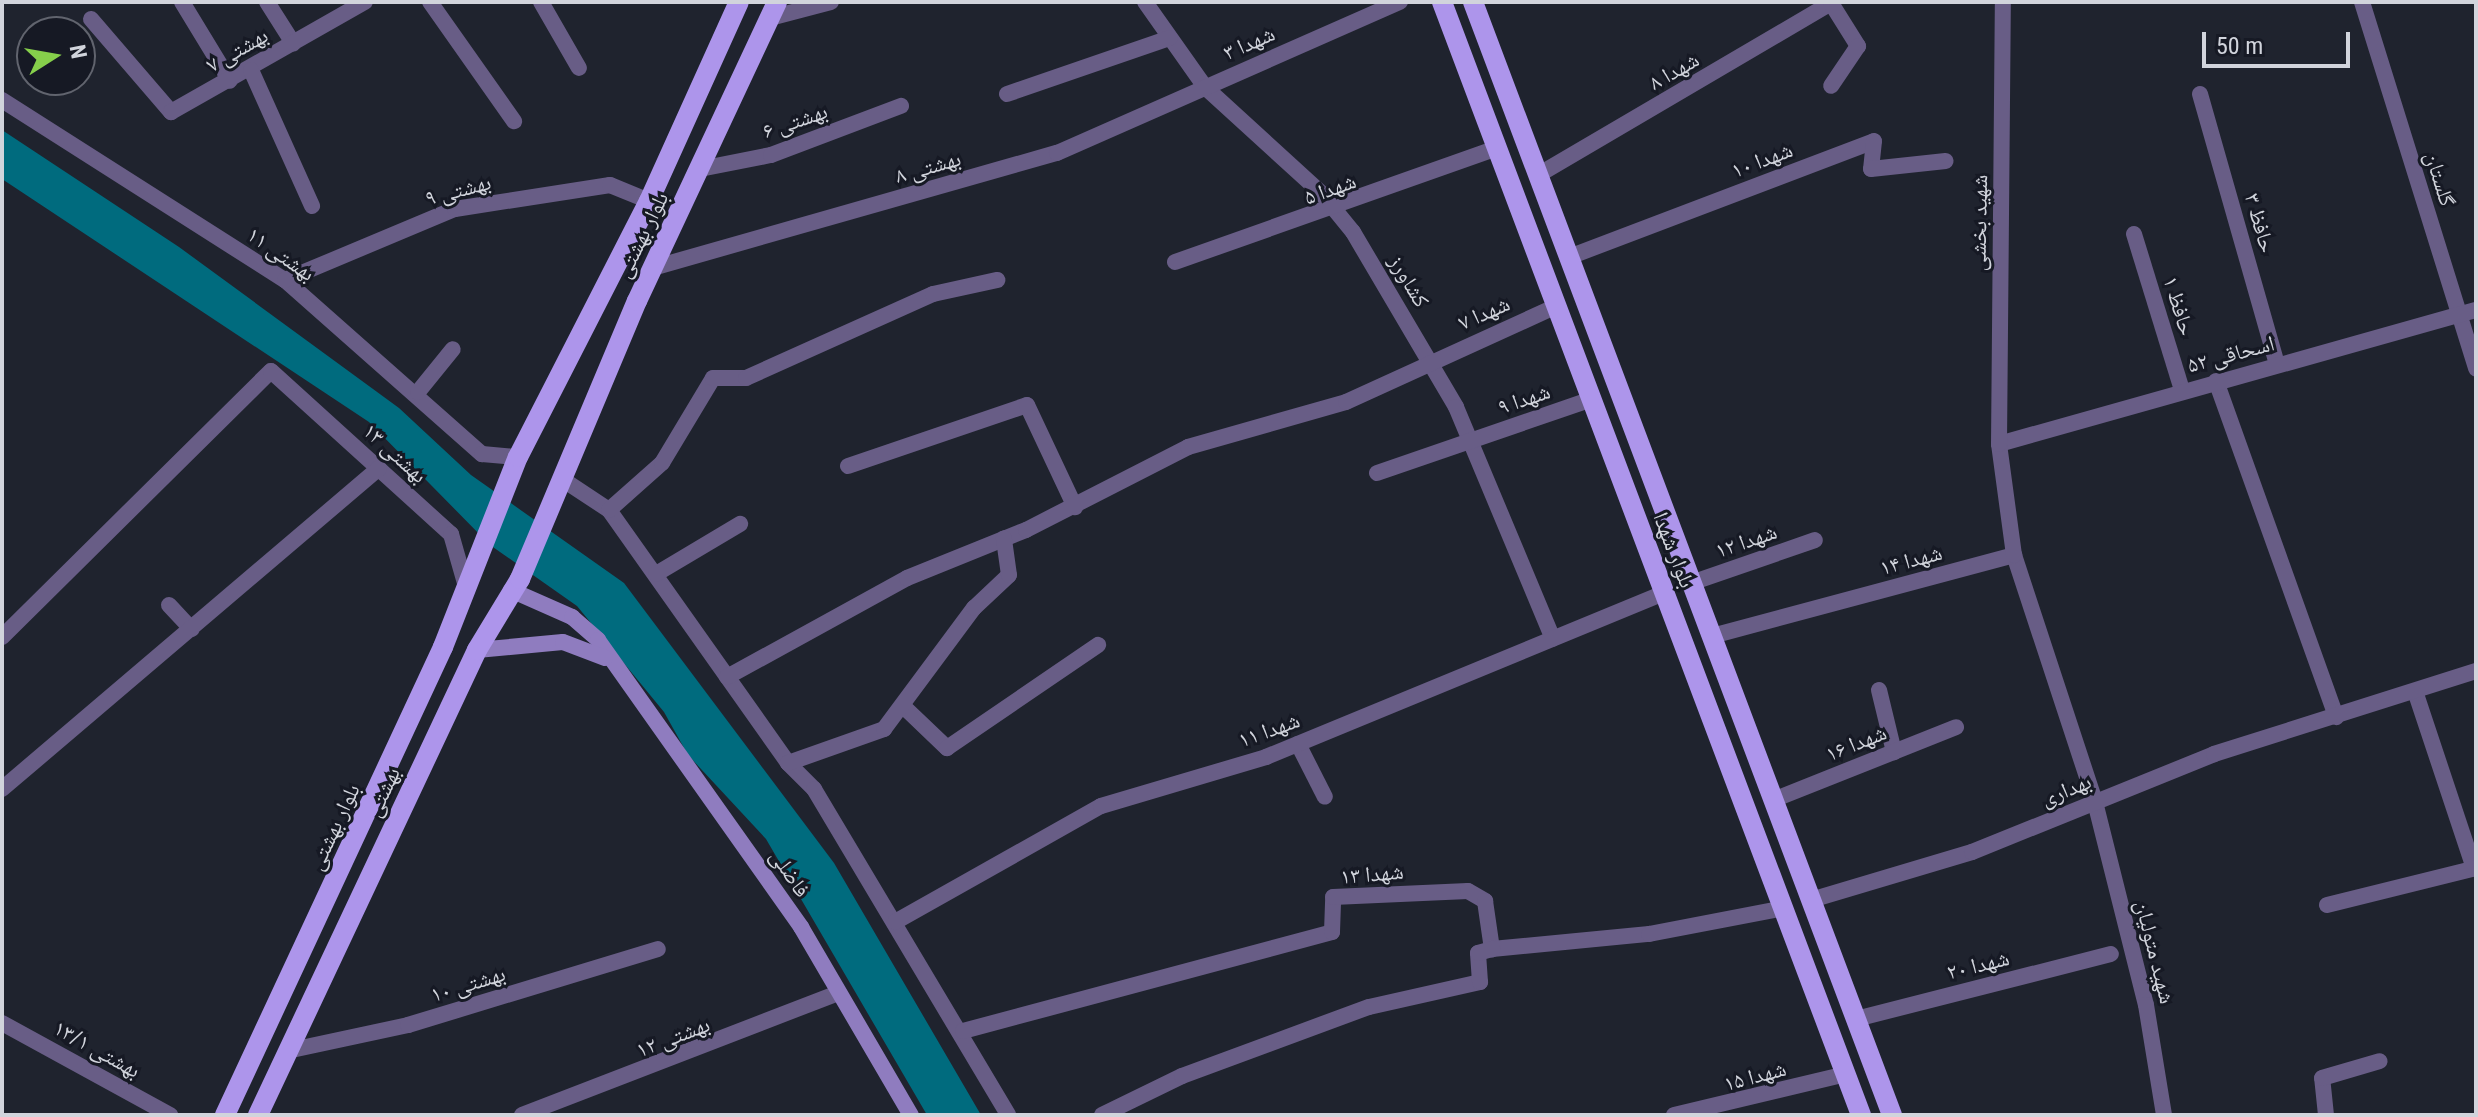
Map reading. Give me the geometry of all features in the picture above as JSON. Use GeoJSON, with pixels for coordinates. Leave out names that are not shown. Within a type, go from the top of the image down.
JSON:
{"type":"FeatureCollection","features":[{"type":"Feature","properties":{"kind":"main road","name":"بلوار بهشتی"},"geometry":{"type":"LineString","coordinates":[[225,1115],[437,662],[475,554],[515,464],[606,290],[739,2]]}},
{"type":"Feature","properties":{"kind":"main road","name":"بلوار شهدا"},"geometry":{"type":"LineString","coordinates":[[1442,2],[1861,1115]]}},
{"type":"Feature","properties":{"kind":"main road","name":"بلوار شهدا"},"geometry":{"type":"LineString","coordinates":[[1473,2],[1892,1115]]}},
{"type":"Feature","properties":{"kind":"main road","name":"بلوار بهشتی"},"geometry":{"type":"LineString","coordinates":[[558,486],[637,301],[656,267],[774,10]]}},
{"type":"Feature","properties":{"kind":"main road"},"geometry":{"type":"LineString","coordinates":[[606,290],[637,301]]}},
{"type":"Feature","properties":{"kind":"main road"},"geometry":{"type":"LineString","coordinates":[[589,322],[621,340]]}},
{"type":"Feature","properties":{"kind":"main road","name":"بهشتی"},"geometry":{"type":"LineString","coordinates":[[258,1115],[477,650],[516,584],[558,486]]}},
{"type":"Feature","properties":{"kind":"main road","name":"فاضلی"},"geometry":{"type":"LineString","coordinates":[[516,584],[572,617],[616,666],[701,778],[838,993],[911,1115]]}},
{"type":"Feature","properties":{"kind":"main road","name":"فاضلی"},"geometry":{"type":"LineString","coordinates":[[477,650],[563,642],[590,647],[616,666]]}},
{"type":"Feature","properties":{"kind":"street"},"geometry":{"type":"LineString","coordinates":[[182,2],[230,81]]}},
{"type":"Feature","properties":{"kind":"street"},"geometry":{"type":"LineString","coordinates":[[267,2],[293,43]]}},
{"type":"Feature","properties":{"kind":"street"},"geometry":{"type":"LineString","coordinates":[[430,2],[514,121]]}},
{"type":"Feature","properties":{"kind":"street"},"geometry":{"type":"LineString","coordinates":[[541,2],[579,68]]}},
{"type":"Feature","properties":{"kind":"street"},"geometry":{"type":"LineString","coordinates":[[774,10],[831,2]]}},
{"type":"Feature","properties":{"kind":"street","name":"کشاورز"},"geometry":{"type":"LineString","coordinates":[[1145,2],[1205,87],[1336,211],[1430,361],[1470,441],[1553,639]]}},
{"type":"Feature","properties":{"kind":"street","name":"شهدا ۳"},"geometry":{"type":"LineString","coordinates":[[1205,87],[1400,2]]}},
{"type":"Feature","properties":{"kind":"street","name":"شهید بخشی"},"geometry":{"type":"LineString","coordinates":[[1999,444],[2003,2]]}},
{"type":"Feature","properties":{"kind":"street","name":"گلستان"},"geometry":{"type":"LineString","coordinates":[[2362,2],[2468,312],[2476,369]]}},
{"type":"Feature","properties":{"kind":"street"},"geometry":{"type":"LineString","coordinates":[[1831,3],[1858,46],[1831,86]]}},
{"type":"Feature","properties":{"kind":"street","name":"شهدا ۸"},"geometry":{"type":"LineString","coordinates":[[1538,175],[1831,3]]}},
{"type":"Feature","properties":{"kind":"street","name":"بهشتی ۷"},"geometry":{"type":"LineString","coordinates":[[96,25],[171,112],[251,70],[357,4]]}},
{"type":"Feature","properties":{"kind":"street"},"geometry":{"type":"LineString","coordinates":[[1007,94],[1170,38]]}},
{"type":"Feature","properties":{"kind":"street"},"geometry":{"type":"LineString","coordinates":[[251,70],[312,206]]}},
{"type":"Feature","properties":{"kind":"street","name":"بهشتی ۸"},"geometry":{"type":"LineString","coordinates":[[656,267],[1057,153],[1205,87]]}},
{"type":"Feature","properties":{"kind":"street","name":"حافظ ۳"},"geometry":{"type":"LineString","coordinates":[[2200,94],[2277,364]]}},
{"type":"Feature","properties":{"kind":"street","name":"بهشتی ۱۱"},"geometry":{"type":"LineString","coordinates":[[2,100],[285,280],[418,392],[482,454],[515,464]]}},
{"type":"Feature","properties":{"kind":"street","name":"بهشتی ۶"},"geometry":{"type":"LineString","coordinates":[[700,169],[771,155],[901,106]]}},
{"type":"Feature","properties":{"kind":"street","name":"شهدا ۱۰"},"geometry":{"type":"LineString","coordinates":[[1569,257],[1874,141],[1871,169],[1946,161]]}},
{"type":"Feature","properties":{"kind":"street","name":"شهدا ۵"},"geometry":{"type":"LineString","coordinates":[[1175,262],[1336,211],[1497,148]]}},
{"type":"Feature","properties":{"kind":"street","name":"بهشتی ۹"},"geometry":{"type":"LineString","coordinates":[[285,280],[455,209],[610,185],[649,201]]}},
{"type":"Feature","properties":{"kind":"street","name":"حافظ ۱"},"geometry":{"type":"LineString","coordinates":[[2134,234],[2182,390]]}},
{"type":"Feature","properties":{"kind":"street"},"geometry":{"type":"LineString","coordinates":[[609,510],[662,463],[713,378],[746,378],[933,294],[997,280]]}},
{"type":"Feature","properties":{"kind":"street","name":"شهدا ۷"},"geometry":{"type":"LineString","coordinates":[[727,677],[907,578],[1075,507],[1220,433],[1346,402],[1430,361],[1557,306]]}},
{"type":"Feature","properties":{"kind":"street","name":"اسحاقی ۵۲"},"geometry":{"type":"LineString","coordinates":[[1999,444],[2182,390],[2468,312]]}},
{"type":"Feature","properties":{"kind":"street"},"geometry":{"type":"LineString","coordinates":[[418,392],[453,349]]}},
{"type":"Feature","properties":{"kind":"street","name":"بهشتی ۱۳"},"geometry":{"type":"LineString","coordinates":[[2,637],[271,371],[451,534],[465,583]]}},
{"type":"Feature","properties":{"kind":"street"},"geometry":{"type":"LineString","coordinates":[[2216,381],[2336,717]]}},
{"type":"Feature","properties":{"kind":"street","name":"شهدا ۹"},"geometry":{"type":"LineString","coordinates":[[1377,473],[1592,399]]}},
{"type":"Feature","properties":{"kind":"street"},"geometry":{"type":"LineString","coordinates":[[848,466],[1027,405],[1075,507]]}},
{"type":"Feature","properties":{"kind":"street"},"geometry":{"type":"LineString","coordinates":[[1999,444],[2014,555]]}},
{"type":"Feature","properties":{"kind":"street"},"geometry":{"type":"LineString","coordinates":[[2,789],[379,468]]}},
{"type":"Feature","properties":{"kind":"street"},"geometry":{"type":"LineString","coordinates":[[558,486],[609,510],[788,763],[814,789],[963,1031],[1008,1115]]}},
{"type":"Feature","properties":{"kind":"street"},"geometry":{"type":"LineString","coordinates":[[656,574],[740,524]]}},
{"type":"Feature","properties":{"kind":"street"},"geometry":{"type":"LineString","coordinates":[[788,763],[863,742],[903,706],[974,608],[1009,575],[1004,538]]}},
{"type":"Feature","properties":{"kind":"street","name":"شهدا ۱۲"},"geometry":{"type":"LineString","coordinates":[[1691,583],[1815,540]]}},
{"type":"Feature","properties":{"kind":"street","name":"شهدا ۱۴"},"geometry":{"type":"LineString","coordinates":[[1712,636],[2014,555]]}},
{"type":"Feature","properties":{"kind":"street","name":"شهید متولیان"},"geometry":{"type":"LineString","coordinates":[[2014,555],[2095,802],[2146,1005],[2164,1115]]}},
{"type":"Feature","properties":{"kind":"street","name":"شهدا ۱۱"},"geometry":{"type":"LineString","coordinates":[[895,922],[1101,806],[1298,744],[1664,593]]}},
{"type":"Feature","properties":{"kind":"street"},"geometry":{"type":"LineString","coordinates":[[169,605],[191,629]]}},
{"type":"Feature","properties":{"kind":"street"},"geometry":{"type":"LineString","coordinates":[[903,706],[947,748],[1098,645]]}},
{"type":"Feature","properties":{"kind":"street","name":"بهداری"},"geometry":{"type":"LineString","coordinates":[[1811,900],[1972,852],[2214,754],[2476,671]]}},
{"type":"Feature","properties":{"kind":"street"},"geometry":{"type":"LineString","coordinates":[[1879,690],[1894,752]]}},
{"type":"Feature","properties":{"kind":"street"},"geometry":{"type":"LineString","coordinates":[[2327,905],[2475,868],[2415,691]]}},
{"type":"Feature","properties":{"kind":"street","name":"شهدا ۱۶"},"geometry":{"type":"LineString","coordinates":[[1773,800],[1956,727]]}},
{"type":"Feature","properties":{"kind":"street"},"geometry":{"type":"LineString","coordinates":[[1298,744],[1325,797]]}},
{"type":"Feature","properties":{"kind":"street","name":"شهدا ۱۳"},"geometry":{"type":"LineString","coordinates":[[963,1031],[1332,932],[1333,897],[1468,891],[1485,901],[1492,949]]}},
{"type":"Feature","properties":{"kind":"street"},"geometry":{"type":"LineString","coordinates":[[1102,1115],[1182,1076],[1347,1015],[1480,982],[1478,953],[1492,949],[1649,934],[1784,908]]}},
{"type":"Feature","properties":{"kind":"street","name":"بهشتی ۱۰"},"geometry":{"type":"LineString","coordinates":[[287,1051],[408,1025],[658,949]]}},
{"type":"Feature","properties":{"kind":"street","name":"شهدا ۲۰"},"geometry":{"type":"LineString","coordinates":[[1856,1019],[2111,954]]}},
{"type":"Feature","properties":{"kind":"street","name":"بهشتی ۱۲"},"geometry":{"type":"LineString","coordinates":[[522,1115],[838,993]]}},
{"type":"Feature","properties":{"kind":"street","name":"بهشتی ۱۳/۱"},"geometry":{"type":"LineString","coordinates":[[5,1026],[170,1115]]}},
{"type":"Feature","properties":{"kind":"street"},"geometry":{"type":"LineString","coordinates":[[2326,1115],[2322,1078],[2380,1061]]}},
{"type":"Feature","properties":{"kind":"street","name":"شهدا ۱۵"},"geometry":{"type":"LineString","coordinates":[[1674,1115],[1846,1074]]}},
{"type":"Feature","properties":{"kind":"water"},"geometry":{"type":"Polygon","coordinates":[[[2,130],[179,247],[399,408],[471,475],[624,583],[834,863],[981,1115],[927,1115],[766,839],[688,755],[664,712],[577,606],[490,545],[369,422],[2,179],[2,130]]]}}]}
